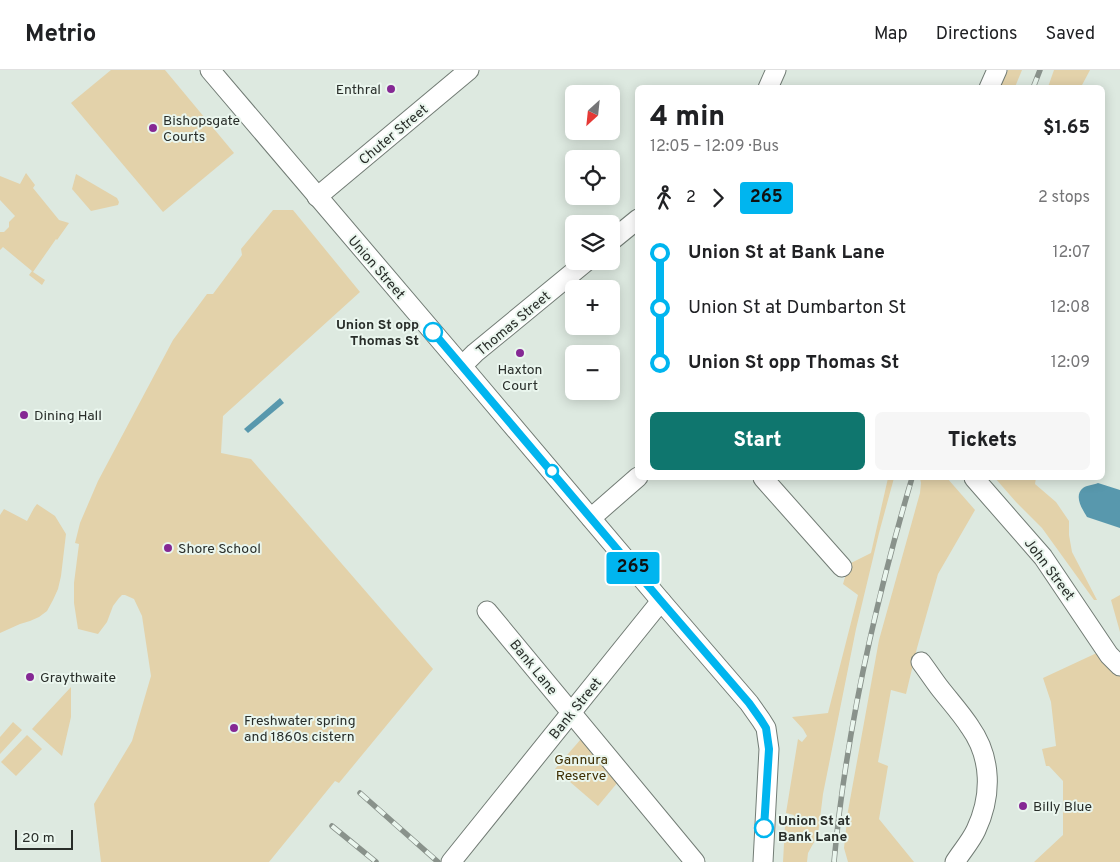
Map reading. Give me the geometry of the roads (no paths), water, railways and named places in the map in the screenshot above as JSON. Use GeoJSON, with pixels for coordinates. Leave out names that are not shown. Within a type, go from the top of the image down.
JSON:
{"type":"FeatureCollection","features":[{"type":"Feature","properties":{"kind":"street","name":"Union Street"},"geometry":{"type":"LineString","coordinates":[[210,70],[749,703],[761,720],[766,728],[769,749],[764,862]]}},
{"type":"Feature","properties":{"kind":"street","name":"Chuter Street"},"geometry":{"type":"LineString","coordinates":[[317,197],[469,70]]}},
{"type":"Feature","properties":{"kind":"street"},"geometry":{"type":"LineString","coordinates":[[769,85],[776,70]]}},
{"type":"Feature","properties":{"kind":"street"},"geometry":{"type":"LineString","coordinates":[[990,85],[997,70]]}},
{"type":"Feature","properties":{"kind":"street"},"geometry":{"type":"LineString","coordinates":[[620,234],[635,221]]}},
{"type":"Feature","properties":{"kind":"street","name":"Thomas Street"},"geometry":{"type":"LineString","coordinates":[[462,366],[475,353],[576,270]]}},
{"type":"Feature","properties":{"kind":"street"},"geometry":{"type":"LineString","coordinates":[[591,518],[635,480]]}},
{"type":"Feature","properties":{"kind":"street"},"geometry":{"type":"LineString","coordinates":[[765,480],[842,567]]}},
{"type":"Feature","properties":{"kind":"street","name":"John Street"},"geometry":{"type":"LineString","coordinates":[[976,480],[1043,557],[1109,656],[1120,666]]}},
{"type":"Feature","properties":{"kind":"street","name":"Bank Street"},"geometry":{"type":"LineString","coordinates":[[453,860],[661,601]]}},
{"type":"Feature","properties":{"kind":"street","name":"Bank Lane"},"geometry":{"type":"LineString","coordinates":[[487,610],[695,862]]}},
{"type":"Feature","properties":{"kind":"street"},"geometry":{"type":"LineString","coordinates":[[921,662],[971,728],[981,746],[987,769],[988,792],[984,812],[976,831],[955,862]]}},
{"type":"Feature","properties":{"kind":"water"},"geometry":{"type":"Polygon","coordinates":[[[280,398],[284,403],[248,433],[244,429],[280,398]]]}},
{"type":"Feature","properties":{"kind":"water"},"geometry":{"type":"Polygon","coordinates":[[[1098,483],[1120,490],[1120,528],[1087,517],[1081,507],[1080,491],[1085,487],[1098,483]]]}},
{"type":"Feature","properties":{"kind":"railway"},"geometry":{"type":"LineString","coordinates":[[1034,85],[1040,70]]}},
{"type":"Feature","properties":{"kind":"railway"},"geometry":{"type":"LineString","coordinates":[[834,862],[839,813],[854,716],[874,620],[911,480]]}},
{"type":"Feature","properties":{"kind":"railway"},"geometry":{"type":"LineString","coordinates":[[360,793],[438,862]]}},
{"type":"Feature","properties":{"kind":"railway"},"geometry":{"type":"LineString","coordinates":[[332,826],[376,862]]}},
{"type":"Feature","properties":{"kind":"place","name":"Enthral"},"geometry":{"type":"Point","coordinates":[391,89]}},
{"type":"Feature","properties":{"kind":"place","name":"Bishopsgate Courts"},"geometry":{"type":"Point","coordinates":[153,128]}},
{"type":"Feature","properties":{"kind":"place","name":"Union St opp Thomas St"},"geometry":{"type":"Point","coordinates":[433,332]}},
{"type":"Feature","properties":{"kind":"place","name":"Haxton Court"},"geometry":{"type":"Point","coordinates":[520,353]}},
{"type":"Feature","properties":{"kind":"place","name":"Dining Hall"},"geometry":{"type":"Point","coordinates":[24,415]}},
{"type":"Feature","properties":{"kind":"place","name":"Shore School"},"geometry":{"type":"Point","coordinates":[168,548]}},
{"type":"Feature","properties":{"kind":"place","name":"Graythwaite"},"geometry":{"type":"Point","coordinates":[30,677]}},
{"type":"Feature","properties":{"kind":"place","name":"Freshwater spring and 1860s cistern"},"geometry":{"type":"Point","coordinates":[234,728]}},
{"type":"Feature","properties":{"kind":"place","name":"Billy Blue"},"geometry":{"type":"Point","coordinates":[1023,806]}},
{"type":"Feature","properties":{"kind":"place","name":"Union St at Bank Lane"},"geometry":{"type":"Point","coordinates":[764,828]}},
{"type":"Feature","properties":{"kind":"park label","name":"Gannura Reserve"},"geometry":{"type":"Point","coordinates":[581,768]}}]}
